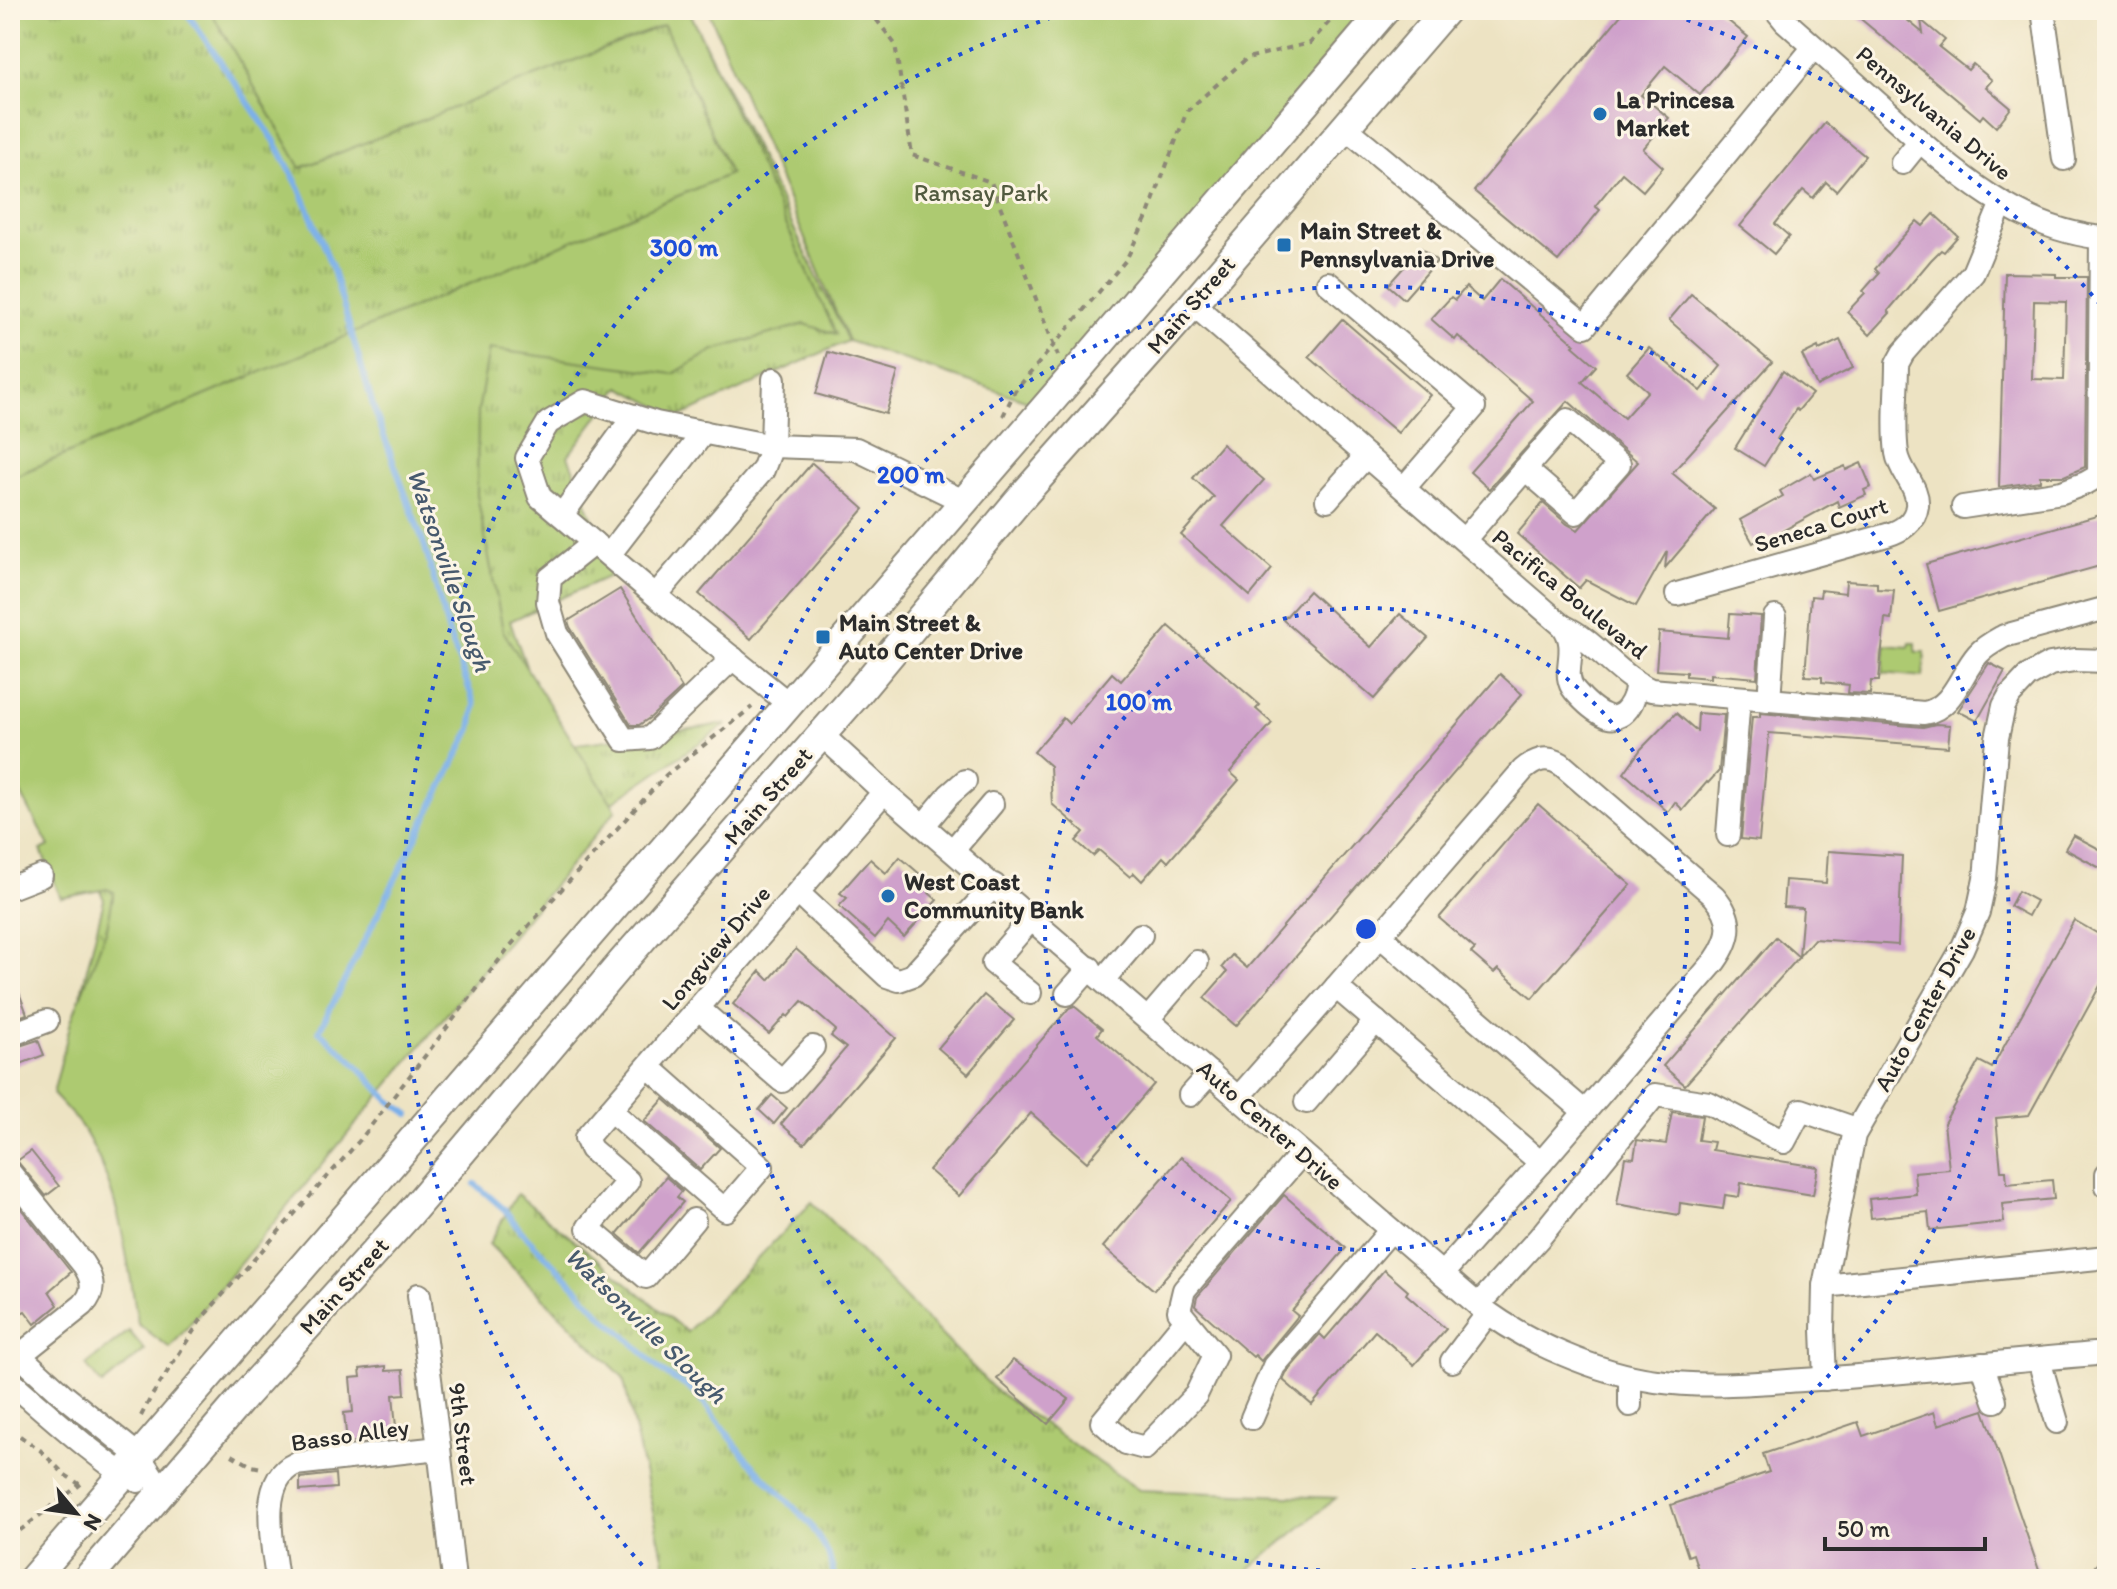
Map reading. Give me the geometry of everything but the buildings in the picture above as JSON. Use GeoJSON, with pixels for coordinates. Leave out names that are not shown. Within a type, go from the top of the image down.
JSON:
{"type":"FeatureCollection","features":[{"type":"Feature","properties":{"kind":"main road","name":"Main Street"},"geometry":{"type":"LineString","coordinates":[[33,1579],[1385,10]]}},
{"type":"Feature","properties":{"kind":"main road","name":"Main Street"},"geometry":{"type":"LineString","coordinates":[[87,1579],[245,1395],[411,1212],[623,961],[822,735],[1018,501],[1193,304],[1446,10]]}},
{"type":"Feature","properties":{"kind":"main road","name":"Auto Center Drive"},"geometry":{"type":"LineString","coordinates":[[789,704],[822,735]]}},
{"type":"Feature","properties":{"kind":"street","name":"Pennsylvania Drive"},"geometry":{"type":"LineString","coordinates":[[1760,10],[1785,14],[1814,47],[1963,178],[2002,203],[2056,229],[2104,238]]}},
{"type":"Feature","properties":{"kind":"street"},"geometry":{"type":"LineString","coordinates":[[2043,10],[2064,159]]}},
{"type":"Feature","properties":{"kind":"street"},"geometry":{"type":"LineString","coordinates":[[1345,127],[1585,326],[1814,47]]}},
{"type":"Feature","properties":{"kind":"street"},"geometry":{"type":"LineString","coordinates":[[1902,163],[1919,142]]}},
{"type":"Feature","properties":{"kind":"street","name":"Seneca Court"},"geometry":{"type":"LineString","coordinates":[[1677,594],[1887,535],[1907,525],[1917,507],[1914,487],[1903,471],[1897,451],[1897,364],[1903,353],[1973,273],[2002,203]]}},
{"type":"Feature","properties":{"kind":"street"},"geometry":{"type":"LineString","coordinates":[[1963,507],[2062,492],[2103,473],[2104,238]]}},
{"type":"Feature","properties":{"kind":"street"},"geometry":{"type":"LineString","coordinates":[[1328,283],[1474,407],[1404,488]]}},
{"type":"Feature","properties":{"kind":"street","name":"Pacifica Boulevard"},"geometry":{"type":"LineString","coordinates":[[1193,304],[1563,626],[1587,639],[1641,692],[1931,712],[1949,699],[1978,653],[2004,636],[2107,608]]}},
{"type":"Feature","properties":{"kind":"street"},"geometry":{"type":"LineString","coordinates":[[656,595],[763,470],[772,446],[774,379]]}},
{"type":"Feature","properties":{"kind":"street"},"geometry":{"type":"LineString","coordinates":[[789,704],[540,497],[527,458],[548,423],[585,401],[656,423],[772,446],[856,449],[963,501]]}},
{"type":"Feature","properties":{"kind":"street"},"geometry":{"type":"LineString","coordinates":[[562,515],[634,416]]}},
{"type":"Feature","properties":{"kind":"street"},"geometry":{"type":"LineString","coordinates":[[704,432],[602,549],[550,578],[548,602],[557,633],[624,740],[650,738],[733,658]]}},
{"type":"Feature","properties":{"kind":"street"},"geometry":{"type":"LineString","coordinates":[[1327,500],[1366,456]]}},
{"type":"Feature","properties":{"kind":"street"},"geometry":{"type":"LineString","coordinates":[[1464,540],[1525,469]]}},
{"type":"Feature","properties":{"kind":"street"},"geometry":{"type":"LineString","coordinates":[[1769,700],[1775,617]]}},
{"type":"Feature","properties":{"kind":"street"},"geometry":{"type":"LineString","coordinates":[[1563,626],[1571,642],[1569,678],[1576,692],[1607,717],[1621,714],[1641,692]]}},
{"type":"Feature","properties":{"kind":"street","name":"Auto Center Drive"},"geometry":{"type":"LineString","coordinates":[[1825,1379],[1824,1286],[1856,1129],[1962,949],[1978,912],[1985,879],[1997,738],[2004,706],[2028,676],[2050,664],[2075,660],[2107,661]]}},
{"type":"Feature","properties":{"kind":"street"},"geometry":{"type":"LineString","coordinates":[[1728,835],[1739,698]]}},
{"type":"Feature","properties":{"kind":"street","name":"Auto Center Drive"},"geometry":{"type":"LineString","coordinates":[[822,735],[1483,1309],[1537,1342],[1630,1377],[1707,1384],[1825,1379],[2107,1353]]}},
{"type":"Feature","properties":{"kind":"street"},"geometry":{"type":"LineString","coordinates":[[1238,1098],[1523,770],[1546,758],[1561,764],[1714,896],[1727,916],[1728,938],[1715,961],[1442,1274]]}},
{"type":"Feature","properties":{"kind":"street"},"geometry":{"type":"LineString","coordinates":[[924,825],[965,781]]}},
{"type":"Feature","properties":{"kind":"street","name":"Longview Drive"},"geometry":{"type":"LineString","coordinates":[[694,1220],[646,1277],[588,1228],[628,1181],[591,1149],[586,1138],[884,792]]}},
{"type":"Feature","properties":{"kind":"street"},"geometry":{"type":"LineString","coordinates":[[953,850],[992,804]]}},
{"type":"Feature","properties":{"kind":"street"},"geometry":{"type":"LineString","coordinates":[[10,888],[41,876]]}},
{"type":"Feature","properties":{"kind":"street"},"geometry":{"type":"LineString","coordinates":[[798,893],[887,976],[899,980],[913,975],[994,885]]}},
{"type":"Feature","properties":{"kind":"street"},"geometry":{"type":"LineString","coordinates":[[1030,993],[993,963],[1032,918]]}},
{"type":"Feature","properties":{"kind":"street"},"geometry":{"type":"LineString","coordinates":[[1067,994],[1096,974],[1141,935]]}},
{"type":"Feature","properties":{"kind":"street"},"geometry":{"type":"LineString","coordinates":[[1380,936],[1585,1112]]}},
{"type":"Feature","properties":{"kind":"street"},"geometry":{"type":"LineString","coordinates":[[1148,1019],[1197,962]]}},
{"type":"Feature","properties":{"kind":"street"},"geometry":{"type":"LineString","coordinates":[[1336,987],[1541,1163]]}},
{"type":"Feature","properties":{"kind":"street"},"geometry":{"type":"LineString","coordinates":[[699,1009],[782,1081],[813,1047]]}},
{"type":"Feature","properties":{"kind":"street"},"geometry":{"type":"LineString","coordinates":[[10,1035],[47,1021]]}},
{"type":"Feature","properties":{"kind":"street"},"geometry":{"type":"LineString","coordinates":[[1306,1102],[1376,1021]]}},
{"type":"Feature","properties":{"kind":"street"},"geometry":{"type":"LineString","coordinates":[[610,1110],[725,1210],[762,1167],[649,1067]]}},
{"type":"Feature","properties":{"kind":"street"},"geometry":{"type":"LineString","coordinates":[[1190,1095],[1210,1073]]}},
{"type":"Feature","properties":{"kind":"street"},"geometry":{"type":"LineString","coordinates":[[1452,1361],[1483,1309],[1655,1095],[1709,1103],[1784,1142],[1801,1110],[1856,1129]]}},
{"type":"Feature","properties":{"kind":"street"},"geometry":{"type":"LineString","coordinates":[[1186,1320],[1102,1422],[1126,1443],[1145,1448],[1196,1395],[1215,1355],[1179,1311],[1184,1290],[1302,1153]]}},
{"type":"Feature","properties":{"kind":"street"},"geometry":{"type":"LineString","coordinates":[[10,1173],[83,1264],[92,1283],[91,1294],[83,1305],[14,1351],[163,1492]]}},
{"type":"Feature","properties":{"kind":"street"},"geometry":{"type":"LineString","coordinates":[[2107,1174],[2107,1183]]}},
{"type":"Feature","properties":{"kind":"street"},"geometry":{"type":"LineString","coordinates":[[1252,1418],[1274,1366],[1391,1230]]}},
{"type":"Feature","properties":{"kind":"street"},"geometry":{"type":"LineString","coordinates":[[1824,1286],[2107,1257]]}},
{"type":"Feature","properties":{"kind":"street","name":"9th Street"},"geometry":{"type":"LineString","coordinates":[[419,1295],[454,1579]]}},
{"type":"Feature","properties":{"kind":"street"},"geometry":{"type":"LineString","coordinates":[[2039,1360],[2057,1422]]}},
{"type":"Feature","properties":{"kind":"street"},"geometry":{"type":"LineString","coordinates":[[1982,1364],[1995,1401]]}},
{"type":"Feature","properties":{"kind":"street"},"geometry":{"type":"LineString","coordinates":[[1630,1377],[1630,1405]]}},
{"type":"Feature","properties":{"kind":"street"},"geometry":{"type":"LineString","coordinates":[[10,1381],[46,1413],[131,1465]]}},
{"type":"Feature","properties":{"kind":"street","name":"Basso Alley"},"geometry":{"type":"LineString","coordinates":[[277,1579],[270,1505],[274,1486],[283,1471],[295,1464],[439,1448]]}},
{"type":"Feature","properties":{"kind":"path"},"geometry":{"type":"LineString","coordinates":[[869,10],[895,44],[912,155],[991,182],[1069,380]]}},
{"type":"Feature","properties":{"kind":"path"},"geometry":{"type":"LineString","coordinates":[[1001,420],[1015,391],[1126,260],[1147,217],[1187,111],[1247,58],[1310,43],[1340,10]]}},
{"type":"Feature","properties":{"kind":"path"},"geometry":{"type":"LineString","coordinates":[[138,1423],[151,1397],[202,1318],[360,1140],[510,946],[666,775],[758,702]]}},
{"type":"Feature","properties":{"kind":"path"},"geometry":{"type":"LineString","coordinates":[[10,1429],[79,1484]]}},
{"type":"Feature","properties":{"kind":"path"},"geometry":{"type":"LineString","coordinates":[[232,1455],[252,1466],[283,1471]]}},
{"type":"Feature","properties":{"kind":"path"},"geometry":{"type":"LineString","coordinates":[[10,1538],[79,1484],[92,1481]]}},
{"type":"Feature","properties":{"kind":"green space"},"geometry":{"type":"Polygon","coordinates":[[[10,10],[683,10],[693,19],[848,341],[679,417],[620,387],[568,456],[614,574],[510,621],[555,747],[727,724],[613,802],[310,1172],[63,1066],[104,900],[10,663],[10,10]]]}},
{"type":"Feature","properties":{"kind":"green space"},"geometry":{"type":"Polygon","coordinates":[[[210,10],[689,10],[836,334],[805,324],[714,350],[673,374],[489,349],[478,412],[477,495],[503,631],[616,810],[170,1348],[138,1324],[120,1225],[106,1178],[85,1132],[53,1094],[71,1021],[107,928],[114,892],[107,889],[61,898],[41,850],[49,846],[10,773],[10,478],[730,174],[664,25],[301,168],[210,10]]]}},
{"type":"Feature","properties":{"kind":"green space","name":"Ramsay Park"},"geometry":{"type":"Polygon","coordinates":[[[708,10],[1377,10],[1037,404],[848,341],[708,10]]]}},
{"type":"Feature","properties":{"kind":"green space"},"geometry":{"type":"Polygon","coordinates":[[[1910,643],[1916,643],[1916,652],[1925,652],[1923,677],[1883,673],[1885,645],[1909,647],[1910,643]]]}},
{"type":"Feature","properties":{"kind":"green space"},"geometry":{"type":"Polygon","coordinates":[[[517,1194],[687,1332],[812,1202],[995,1390],[1139,1490],[1336,1498],[1250,1568],[1242,1579],[668,1579],[623,1377],[489,1244],[517,1194]]]}},
{"type":"Feature","properties":{"kind":"green space"},"geometry":{"type":"Polygon","coordinates":[[[129,1331],[145,1350],[102,1385],[86,1365],[129,1331]]]}},
{"type":"Feature","properties":{"kind":"waterway","name":"Watsonville Slough"},"geometry":{"type":"LineString","coordinates":[[185,10],[274,140],[300,189],[332,267],[374,409],[425,547],[449,634],[475,705],[471,729],[319,1031],[351,1059],[390,1101],[409,1114]]}},
{"type":"Feature","properties":{"kind":"waterway","name":"Watsonville Slough"},"geometry":{"type":"LineString","coordinates":[[475,1184],[504,1209],[601,1315],[660,1370],[695,1392],[747,1459],[810,1524],[828,1553],[835,1579]]}},
{"type":"Feature","properties":{"kind":"place","name":"La Princesa Market"},"geometry":{"type":"Point","coordinates":[1600,114]}},
{"type":"Feature","properties":{"kind":"place","name":"Main Street & Pennsylvania Drive"},"geometry":{"type":"Point","coordinates":[1284,245]}},
{"type":"Feature","properties":{"kind":"place","name":"Main Street & Auto Center Drive"},"geometry":{"type":"Point","coordinates":[823,637]}},
{"type":"Feature","properties":{"kind":"place","name":"West Coast Community Bank"},"geometry":{"type":"Point","coordinates":[888,896]}}]}
